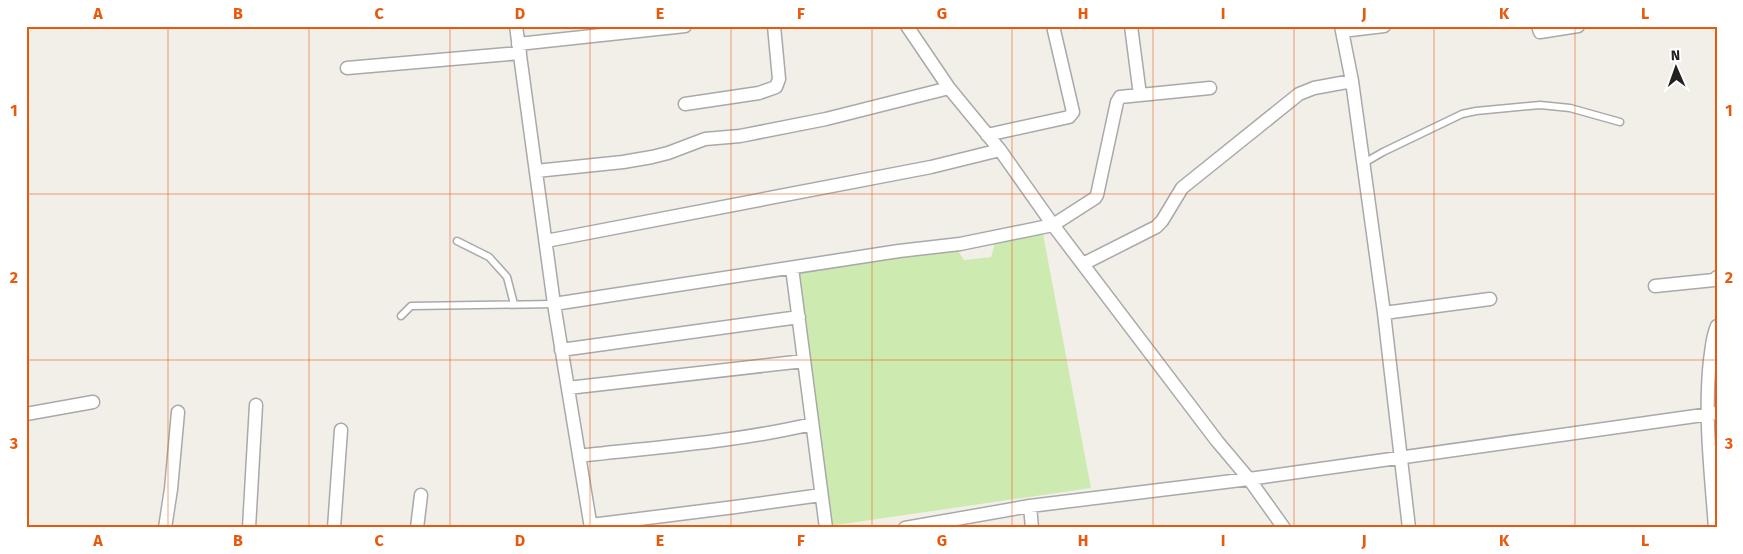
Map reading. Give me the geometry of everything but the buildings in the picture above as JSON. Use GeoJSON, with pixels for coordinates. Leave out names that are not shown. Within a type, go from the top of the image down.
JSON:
{"type":"FeatureCollection","features":[{"type":"Feature","properties":{"kind":"street"},"geometry":{"type":"LineString","coordinates":[[516,26],[554,304],[591,526],[821,495]]}},
{"type":"Feature","properties":{"kind":"street"},"geometry":{"type":"LineString","coordinates":[[346,68],[685,26]]}},
{"type":"Feature","properties":{"kind":"street"},"geometry":{"type":"LineString","coordinates":[[685,104],[759,93],[776,87],[779,79],[774,26]]}},
{"type":"Feature","properties":{"kind":"street"},"geometry":{"type":"LineString","coordinates":[[907,26],[949,88],[1000,150],[1053,225],[1217,441],[1249,479],[1284,528]]}},
{"type":"Feature","properties":{"kind":"street"},"geometry":{"type":"LineString","coordinates":[[987,135],[1072,115],[1073,112],[1053,26]]}},
{"type":"Feature","properties":{"kind":"street"},"geometry":{"type":"LineString","coordinates":[[1131,26],[1140,95]]}},
{"type":"Feature","properties":{"kind":"street"},"geometry":{"type":"LineString","coordinates":[[1384,26],[1341,29],[1352,81],[1384,314],[1409,528]]}},
{"type":"Feature","properties":{"kind":"street"},"geometry":{"type":"LineString","coordinates":[[1538,26],[1540,32],[1578,26]]}},
{"type":"Feature","properties":{"kind":"street"},"geometry":{"type":"LineString","coordinates":[[1084,264],[1156,227],[1162,221],[1182,188],[1299,94],[1314,88],[1352,81]]}},
{"type":"Feature","properties":{"kind":"street"},"geometry":{"type":"LineString","coordinates":[[536,171],[652,157],[705,139],[740,136],[826,119],[949,88]]}},
{"type":"Feature","properties":{"kind":"street"},"geometry":{"type":"LineString","coordinates":[[554,304],[899,251],[960,244],[1053,225],[1095,198],[1117,102],[1120,98],[1210,88]]}},
{"type":"Feature","properties":{"kind":"street"},"geometry":{"type":"LineString","coordinates":[[546,240],[931,167],[1000,150]]}},
{"type":"Feature","properties":{"kind":"street"},"geometry":{"type":"LineString","coordinates":[[792,268],[826,528]]}},
{"type":"Feature","properties":{"kind":"street"},"geometry":{"type":"LineString","coordinates":[[1655,286],[1714,280],[1717,277]]}},
{"type":"Feature","properties":{"kind":"street"},"geometry":{"type":"LineString","coordinates":[[1384,314],[1490,299]]}},
{"type":"Feature","properties":{"kind":"street"},"geometry":{"type":"LineString","coordinates":[[561,350],[799,317]]}},
{"type":"Feature","properties":{"kind":"street"},"geometry":{"type":"LineString","coordinates":[[1715,528],[1709,372],[1713,338],[1717,326]]}},
{"type":"Feature","properties":{"kind":"street"},"geometry":{"type":"LineString","coordinates":[[568,388],[804,361]]}},
{"type":"Feature","properties":{"kind":"street"},"geometry":{"type":"LineString","coordinates":[[26,414],[93,402]]}},
{"type":"Feature","properties":{"kind":"street"},"geometry":{"type":"LineString","coordinates":[[249,528],[256,405]]}},
{"type":"Feature","properties":{"kind":"street"},"geometry":{"type":"LineString","coordinates":[[165,528],[171,489],[178,412]]}},
{"type":"Feature","properties":{"kind":"street"},"geometry":{"type":"LineString","coordinates":[[905,528],[1030,506],[1249,479],[1712,413]]}},
{"type":"Feature","properties":{"kind":"street"},"geometry":{"type":"LineString","coordinates":[[579,456],[784,431],[812,424]]}},
{"type":"Feature","properties":{"kind":"street"},"geometry":{"type":"LineString","coordinates":[[334,528],[342,430]]}},
{"type":"Feature","properties":{"kind":"street"},"geometry":{"type":"LineString","coordinates":[[416,528],[421,495]]}},
{"type":"Feature","properties":{"kind":"street"},"geometry":{"type":"LineString","coordinates":[[1030,506],[1032,528]]}},
{"type":"Feature","properties":{"kind":"lane"},"geometry":{"type":"LineString","coordinates":[[1362,164],[1462,114],[1476,111],[1540,105],[1570,108],[1620,122]]}},
{"type":"Feature","properties":{"kind":"lane"},"geometry":{"type":"LineString","coordinates":[[457,241],[489,257],[507,277],[514,304]]}},
{"type":"Feature","properties":{"kind":"lane"},"geometry":{"type":"LineString","coordinates":[[401,316],[411,306],[554,304]]}},
{"type":"Feature","properties":{"kind":"green space"},"geometry":{"type":"Polygon","coordinates":[[[1043,234],[1091,488],[829,526],[797,270],[956,248],[964,260],[991,257],[996,240],[1043,234]]]}}]}
